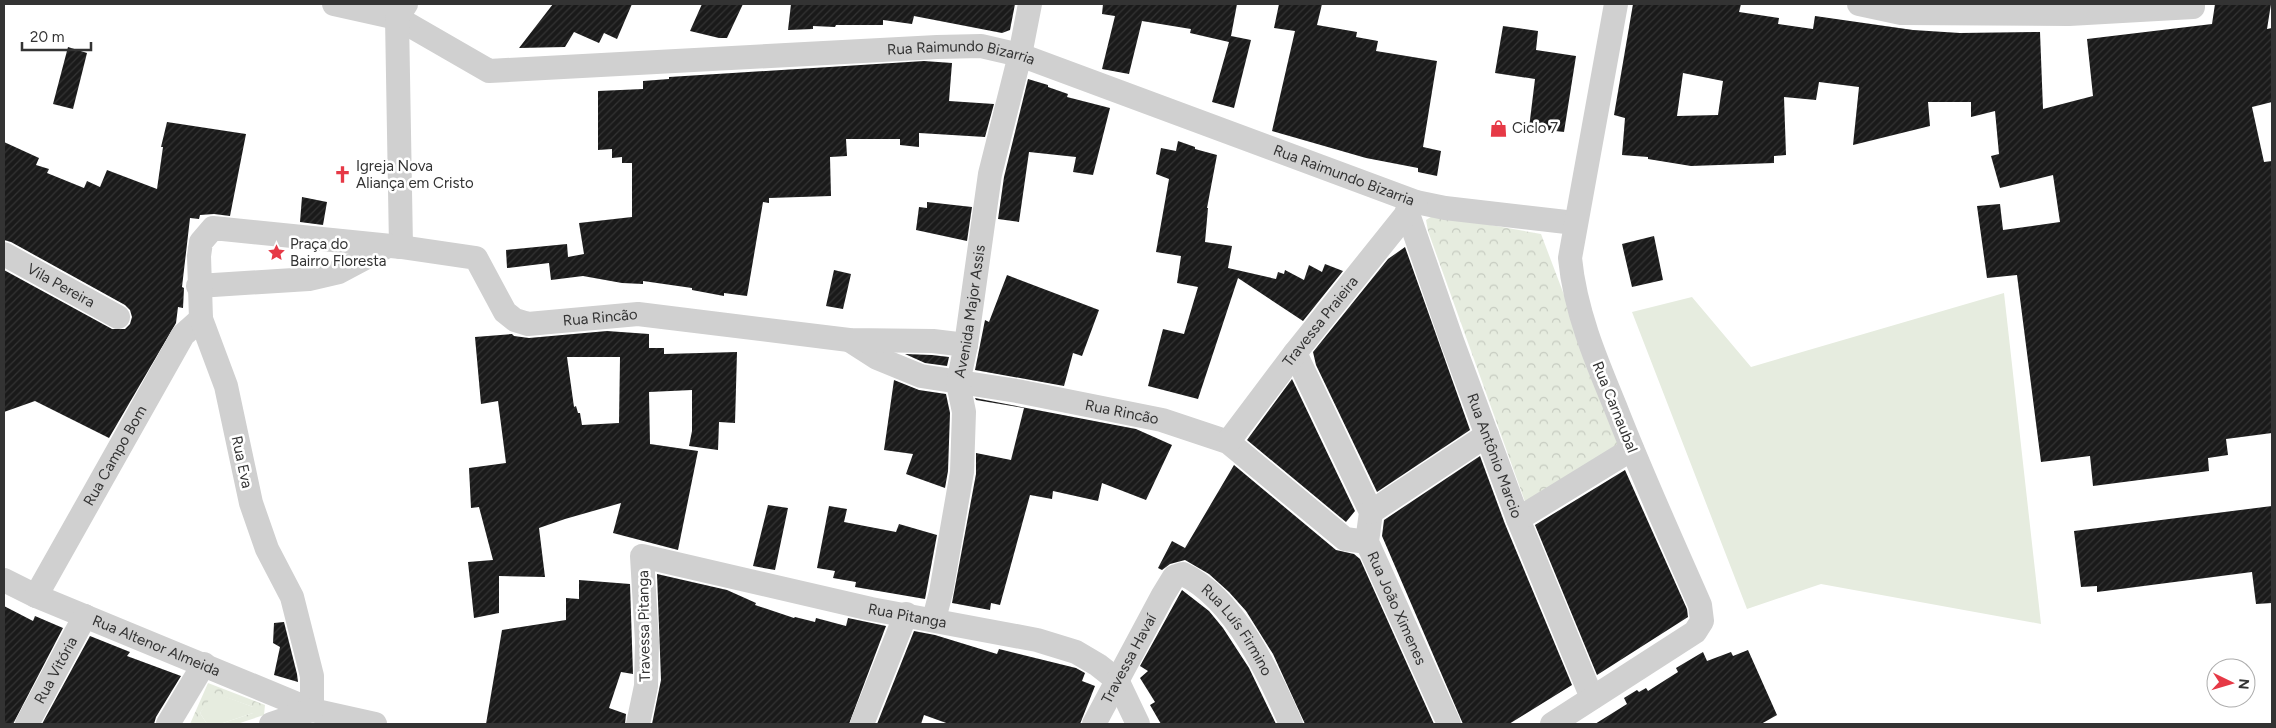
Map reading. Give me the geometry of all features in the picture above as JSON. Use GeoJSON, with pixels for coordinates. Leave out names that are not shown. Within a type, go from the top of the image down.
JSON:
{"type":"FeatureCollection","features":[{"type":"Feature","properties":{"kind":"street","name":"Rua Raimundo Bizarria"},"geometry":{"type":"LineString","coordinates":[[334,4],[401,11],[489,71],[937,46],[981,46],[1020,55],[1411,206],[1445,208],[1575,223]]}},
{"type":"Feature","properties":{"kind":"street","name":"Avenida Major Assis"},"geometry":{"type":"LineString","coordinates":[[934,619],[941,592],[962,472],[964,412],[958,383],[966,345],[990,174],[1020,55],[1030,4]]}},
{"type":"Feature","properties":{"kind":"street","name":"Rua Carnaubal"},"geometry":{"type":"LineString","coordinates":[[1552,724],[1696,632],[1702,621],[1700,605],[1632,449],[1592,348],[1573,287],[1570,258],[1575,223],[1616,4]]}},
{"type":"Feature","properties":{"kind":"street"},"geometry":{"type":"LineString","coordinates":[[1859,4],[1901,13],[2193,5]]}},
{"type":"Feature","properties":{"kind":"street"},"geometry":{"type":"LineString","coordinates":[[198,286],[309,279],[332,274],[394,247],[401,11]]}},
{"type":"Feature","properties":{"kind":"street","name":"Travessa Praieira"},"geometry":{"type":"LineString","coordinates":[[1228,442],[1295,353],[1411,206]]}},
{"type":"Feature","properties":{"kind":"street","name":"Rua Antônio Marcio"},"geometry":{"type":"LineString","coordinates":[[1411,206],[1487,435],[1518,519],[1592,698]]}},
{"type":"Feature","properties":{"kind":"street","name":"Rua Eva"},"geometry":{"type":"LineString","coordinates":[[227,229],[213,228],[201,242],[198,286],[201,319],[226,386],[251,502],[267,549],[292,597],[312,676],[312,710]]}},
{"type":"Feature","properties":{"kind":"street","name":"Rua Rincão"},"geometry":{"type":"LineString","coordinates":[[227,229],[476,258],[505,312],[514,320],[528,324],[638,314],[849,340],[933,340],[966,345]]}},
{"type":"Feature","properties":{"kind":"street","name":"Vila Pereira"},"geometry":{"type":"LineString","coordinates":[[4,254],[118,317]]}},
{"type":"Feature","properties":{"kind":"street","name":"Rua Campo Bom"},"geometry":{"type":"LineString","coordinates":[[36,596],[183,335],[201,319]]}},
{"type":"Feature","properties":{"kind":"street","name":"Rua Rincão"},"geometry":{"type":"LineString","coordinates":[[849,340],[877,358],[900,369],[958,383],[1017,391],[1162,420],[1228,442],[1345,539],[1367,542]]}},
{"type":"Feature","properties":{"kind":"street"},"geometry":{"type":"LineString","coordinates":[[1295,353],[1371,512],[1487,435]]}},
{"type":"Feature","properties":{"kind":"street"},"geometry":{"type":"LineString","coordinates":[[1518,519],[1632,449]]}},
{"type":"Feature","properties":{"kind":"street","name":"Rua João Ximenes"},"geometry":{"type":"LineString","coordinates":[[1371,512],[1367,542],[1449,724]]}},
{"type":"Feature","properties":{"kind":"street","name":"Rua Pitanga"},"geometry":{"type":"LineString","coordinates":[[642,556],[871,609],[934,619],[1037,640],[1076,652],[1098,665],[1117,680],[1138,724]]}},
{"type":"Feature","properties":{"kind":"street","name":"Travessa Pitanga"},"geometry":{"type":"LineString","coordinates":[[638,724],[646,686],[647,660],[642,556]]}},
{"type":"Feature","properties":{"kind":"street","name":"Rua Luís Firmino"},"geometry":{"type":"LineString","coordinates":[[1163,595],[1174,577],[1183,574],[1195,580],[1222,606],[1243,632],[1277,693],[1291,724]]}},
{"type":"Feature","properties":{"kind":"street","name":"Rua Altenor Almeida"},"geometry":{"type":"LineString","coordinates":[[4,580],[36,596],[312,710],[374,724]]}},
{"type":"Feature","properties":{"kind":"street","name":"Travessa Havaí"},"geometry":{"type":"LineString","coordinates":[[1094,724],[1163,595]]}},
{"type":"Feature","properties":{"kind":"street"},"geometry":{"type":"LineString","coordinates":[[862,724],[906,614]]}},
{"type":"Feature","properties":{"kind":"street","name":"Rua Vitória"},"geometry":{"type":"LineString","coordinates":[[27,724],[85,616]]}},
{"type":"Feature","properties":{"kind":"street"},"geometry":{"type":"LineString","coordinates":[[168,724],[204,664]]}},
{"type":"Feature","properties":{"kind":"street"},"geometry":{"type":"LineString","coordinates":[[271,724],[312,710]]}},
{"type":"Feature","properties":{"kind":"green space"},"geometry":{"type":"Polygon","coordinates":[[[1434,215],[1541,234],[1622,448],[1528,510],[1428,231],[1426,220],[1434,215]]]}},
{"type":"Feature","properties":{"kind":"green space"},"geometry":{"type":"Polygon","coordinates":[[[2004,293],[2041,624],[1821,584],[1747,609],[1632,312],[1692,297],[1751,367],[2004,293]]]}},
{"type":"Feature","properties":{"kind":"green space"},"geometry":{"type":"Polygon","coordinates":[[[208,683],[265,705],[264,715],[237,724],[220,724],[253,713],[253,707],[214,693],[200,713],[207,724],[190,724],[208,683]]]}},
{"type":"Feature","properties":{"kind":"green space"},"geometry":{"type":"Polygon","coordinates":[[[213,692],[253,707],[253,713],[220,724],[207,724],[200,713],[213,692]]]}},
{"type":"Feature","properties":{"kind":"building"},"geometry":{"type":"Polygon","coordinates":[[[553,4],[632,4],[617,39],[604,33],[599,43],[574,32],[565,47],[519,48],[553,4]]]}},
{"type":"Feature","properties":{"kind":"building"},"geometry":{"type":"Polygon","coordinates":[[[702,4],[743,4],[727,38],[690,31],[702,4]]]}},
{"type":"Feature","properties":{"kind":"building"},"geometry":{"type":"Polygon","coordinates":[[[791,4],[1015,4],[1010,30],[1002,33],[914,16],[912,24],[883,20],[883,25],[813,26],[813,29],[788,30],[791,4]]]}},
{"type":"Feature","properties":{"kind":"building"},"geometry":{"type":"Polygon","coordinates":[[[1103,4],[1237,4],[1231,36],[1251,40],[1234,108],[1212,102],[1229,42],[1190,33],[1191,29],[1142,21],[1129,74],[1102,69],[1115,16],[1102,14],[1103,4]]]}},
{"type":"Feature","properties":{"kind":"building"},"geometry":{"type":"Polygon","coordinates":[[[1279,4],[1322,4],[1317,25],[1357,32],[1356,37],[1378,41],[1376,51],[1437,61],[1423,147],[1441,151],[1437,176],[1418,172],[1418,168],[1366,158],[1272,131],[1295,31],[1274,28],[1279,4]]]}},
{"type":"Feature","properties":{"kind":"building"},"geometry":{"type":"Polygon","coordinates":[[[1633,4],[1741,4],[1739,12],[1779,18],[1778,24],[1813,29],[1815,16],[1913,30],[1960,33],[2040,32],[2043,109],[2093,96],[2087,39],[2212,24],[2215,4],[2271,4],[2267,29],[2272,28],[2272,102],[2252,107],[2264,162],[2272,161],[2272,433],[2226,439],[2228,455],[2208,458],[2209,471],[2093,486],[2090,456],[2041,462],[2017,275],[1987,278],[1977,206],[2000,204],[2003,230],[2060,222],[2053,175],[2000,188],[1991,156],[1999,154],[1995,111],[1971,117],[1971,102],[1928,102],[1930,126],[1853,145],[1859,87],[1819,82],[1816,100],[1784,97],[1786,155],[1774,156],[1774,163],[1691,166],[1648,159],[1648,157],[1622,155],[1625,118],[1614,115],[1633,4]],[[1683,73],[1677,116],[1718,115],[1723,81],[1683,73]]]}},
{"type":"Feature","properties":{"kind":"building"},"geometry":{"type":"Polygon","coordinates":[[[1503,26],[1538,31],[1536,50],[1576,56],[1564,132],[1529,128],[1535,79],[1495,73],[1503,26]]]}},
{"type":"Feature","properties":{"kind":"building"},"geometry":{"type":"Polygon","coordinates":[[[68,47],[87,53],[73,109],[53,104],[68,47]]]}},
{"type":"Feature","properties":{"kind":"building"},"geometry":{"type":"Polygon","coordinates":[[[924,61],[952,63],[949,101],[994,104],[985,137],[919,133],[919,147],[900,145],[900,139],[846,139],[847,156],[830,157],[831,196],[769,198],[769,203],[763,202],[747,296],[724,293],[724,296],[692,290],[692,288],[643,281],[643,284],[622,283],[583,276],[551,280],[549,263],[507,268],[506,250],[567,244],[568,257],[584,254],[579,223],[632,217],[632,163],[622,163],[622,157],[612,158],[612,149],[598,150],[598,91],[643,89],[643,81],[669,79],[669,77],[924,61]]]}},
{"type":"Feature","properties":{"kind":"building"},"geometry":{"type":"Polygon","coordinates":[[[1028,79],[1068,94],[1067,97],[1110,108],[1093,175],[1073,172],[1076,157],[1029,152],[1019,222],[998,219],[1004,177],[1028,79]]]}},
{"type":"Feature","properties":{"kind":"building"},"geometry":{"type":"Polygon","coordinates":[[[167,122],[246,134],[230,216],[214,214],[200,215],[199,219],[190,218],[182,287],[184,288],[183,308],[178,307],[176,323],[109,438],[35,401],[4,412],[4,270],[112,329],[125,329],[130,324],[132,317],[130,310],[125,305],[11,242],[4,240],[4,142],[39,158],[36,165],[49,169],[47,173],[84,188],[87,181],[100,187],[107,170],[157,189],[163,147],[161,147],[167,122]]]}},
{"type":"Feature","properties":{"kind":"building"},"geometry":{"type":"Polygon","coordinates":[[[1178,141],[1195,147],[1195,149],[1217,155],[1207,208],[1205,242],[1232,246],[1228,268],[1276,279],[1278,272],[1284,274],[1285,270],[1304,280],[1309,265],[1322,272],[1325,264],[1343,271],[1303,321],[1238,278],[1198,399],[1148,386],[1163,329],[1184,334],[1198,287],[1177,283],[1181,256],[1156,252],[1169,179],[1156,174],[1161,148],[1176,151],[1178,141]]]}},
{"type":"Feature","properties":{"kind":"building"},"geometry":{"type":"Polygon","coordinates":[[[302,197],[327,202],[323,225],[300,222],[302,197]]]}},
{"type":"Feature","properties":{"kind":"building"},"geometry":{"type":"Polygon","coordinates":[[[927,202],[972,207],[967,241],[916,230],[919,207],[927,208],[927,202]]]}},
{"type":"Feature","properties":{"kind":"building"},"geometry":{"type":"Polygon","coordinates":[[[1654,236],[1663,280],[1632,287],[1622,244],[1654,236]]]}},
{"type":"Feature","properties":{"kind":"building"},"geometry":{"type":"Polygon","coordinates":[[[1405,247],[1470,430],[1377,492],[1316,365],[1313,352],[1388,259],[1405,247]]]}},
{"type":"Feature","properties":{"kind":"building"},"geometry":{"type":"Polygon","coordinates":[[[834,270],[851,274],[843,309],[826,306],[834,270]]]}},
{"type":"Feature","properties":{"kind":"building"},"geometry":{"type":"Polygon","coordinates":[[[1007,275],[1099,310],[1082,356],[1073,353],[1064,386],[975,370],[985,320],[989,322],[1007,275]]]}},
{"type":"Feature","properties":{"kind":"building"},"geometry":{"type":"Polygon","coordinates":[[[607,331],[649,334],[649,348],[664,348],[664,354],[737,352],[735,423],[719,422],[718,450],[689,446],[692,431],[692,390],[649,392],[650,444],[698,451],[678,550],[613,533],[621,503],[565,519],[539,528],[545,577],[499,576],[499,613],[474,618],[468,562],[493,560],[479,507],[471,508],[469,468],[506,463],[498,401],[481,404],[475,337],[512,334],[529,338],[607,331]],[[567,357],[574,407],[576,406],[578,413],[580,413],[582,425],[619,423],[620,357],[567,357]]]}},
{"type":"Feature","properties":{"kind":"building"},"geometry":{"type":"Polygon","coordinates":[[[905,354],[949,357],[947,366],[925,363],[905,354]]]}},
{"type":"Feature","properties":{"kind":"building"},"geometry":{"type":"Polygon","coordinates":[[[1292,379],[1355,511],[1346,522],[1247,440],[1292,379]]]}},
{"type":"Feature","properties":{"kind":"building"},"geometry":{"type":"Polygon","coordinates":[[[894,380],[919,390],[946,394],[950,413],[948,471],[945,488],[906,474],[913,454],[884,450],[894,380]]]}},
{"type":"Feature","properties":{"kind":"building"},"geometry":{"type":"Polygon","coordinates":[[[975,398],[1136,429],[1172,445],[1146,500],[1102,483],[1098,501],[1053,491],[1052,499],[1030,495],[1000,605],[991,603],[990,610],[952,603],[976,474],[976,453],[1011,460],[1024,408],[976,400],[975,398]]]}},
{"type":"Feature","properties":{"kind":"building"},"geometry":{"type":"Polygon","coordinates":[[[1480,456],[1505,524],[1572,685],[1509,724],[1463,724],[1382,536],[1384,520],[1480,456]]]}},
{"type":"Feature","properties":{"kind":"building"},"geometry":{"type":"Polygon","coordinates":[[[1234,465],[1336,550],[1354,554],[1360,559],[1434,724],[1305,724],[1273,654],[1246,611],[1229,592],[1209,574],[1185,560],[1170,564],[1162,570],[1158,568],[1172,541],[1185,548],[1234,465]]]}},
{"type":"Feature","properties":{"kind":"building"},"geometry":{"type":"Polygon","coordinates":[[[1625,470],[1687,609],[1688,617],[1597,675],[1535,525],[1625,470]]]}},
{"type":"Feature","properties":{"kind":"building"},"geometry":{"type":"Polygon","coordinates":[[[768,505],[788,508],[775,570],[753,566],[768,505]]]}},
{"type":"Feature","properties":{"kind":"building"},"geometry":{"type":"Polygon","coordinates":[[[829,506],[847,509],[844,522],[896,532],[899,524],[937,535],[925,599],[855,587],[856,582],[833,578],[835,571],[817,568],[829,506]]]}},
{"type":"Feature","properties":{"kind":"building"},"geometry":{"type":"Polygon","coordinates":[[[2272,506],[2272,603],[2256,604],[2252,572],[2097,592],[2097,586],[2081,587],[2074,531],[2272,506]]]}},
{"type":"Feature","properties":{"kind":"building"},"geometry":{"type":"Polygon","coordinates":[[[657,574],[727,590],[756,603],[755,605],[794,618],[815,622],[816,618],[846,626],[848,618],[886,626],[849,724],[652,724],[661,680],[657,574]]]}},
{"type":"Feature","properties":{"kind":"building"},"geometry":{"type":"Polygon","coordinates":[[[579,580],[630,584],[633,674],[621,672],[609,708],[626,714],[625,724],[486,724],[502,630],[566,620],[566,598],[579,599],[579,580]]]}},
{"type":"Feature","properties":{"kind":"building"},"geometry":{"type":"Polygon","coordinates":[[[1182,590],[1209,611],[1223,628],[1249,668],[1276,724],[1161,724],[1150,705],[1155,702],[1140,678],[1148,671],[1140,666],[1182,590]]]}},
{"type":"Feature","properties":{"kind":"building"},"geometry":{"type":"Polygon","coordinates":[[[4,606],[33,621],[35,616],[63,628],[13,724],[4,724],[4,606]]]}},
{"type":"Feature","properties":{"kind":"building"},"geometry":{"type":"Polygon","coordinates":[[[284,622],[298,682],[274,675],[280,647],[273,643],[274,623],[284,622]]]}},
{"type":"Feature","properties":{"kind":"building"},"geometry":{"type":"Polygon","coordinates":[[[914,631],[935,635],[997,654],[999,649],[1076,668],[1085,673],[1082,681],[1095,686],[1080,724],[949,724],[924,715],[921,724],[877,724],[914,631]]]}},
{"type":"Feature","properties":{"kind":"building"},"geometry":{"type":"Polygon","coordinates":[[[90,636],[130,652],[127,656],[181,676],[156,717],[154,724],[42,724],[90,636]]]}},
{"type":"Feature","properties":{"kind":"building"},"geometry":{"type":"Polygon","coordinates":[[[1748,650],[1777,715],[1761,724],[1595,724],[1627,704],[1624,698],[1637,690],[1639,692],[1646,688],[1648,691],[1678,672],[1676,668],[1703,652],[1707,661],[1731,652],[1733,656],[1748,650]]]}},
{"type":"Feature","properties":{"kind":"place","name":"Ciclo 7"},"geometry":{"type":"Point","coordinates":[1498,128]}},
{"type":"Feature","properties":{"kind":"place","name":"Igreja Nova Aliança em Cristo"},"geometry":{"type":"Point","coordinates":[342,175]}},
{"type":"Feature","properties":{"kind":"place","name":"Praça do Bairro Floresta"},"geometry":{"type":"Point","coordinates":[276,253]}}]}
